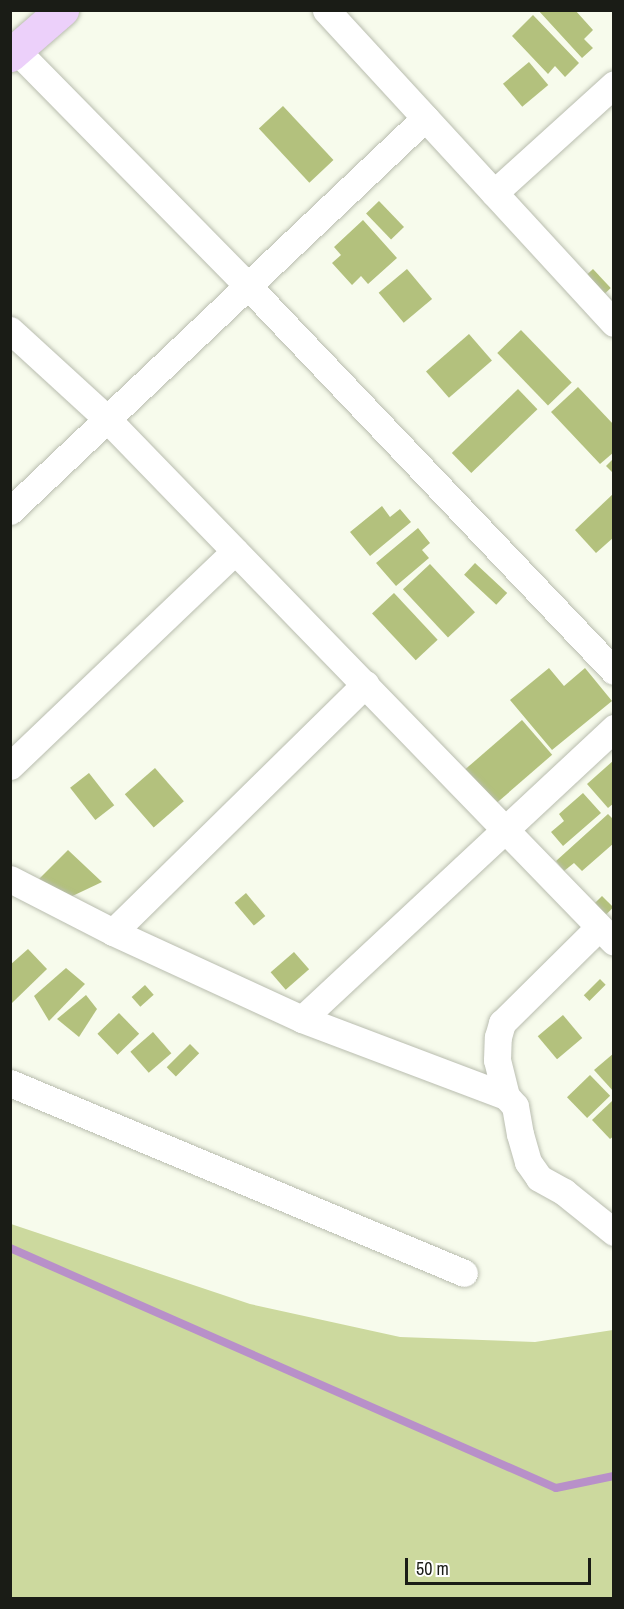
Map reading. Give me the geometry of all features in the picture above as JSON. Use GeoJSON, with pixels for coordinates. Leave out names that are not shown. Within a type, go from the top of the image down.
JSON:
{"type":"FeatureCollection","features":[{"type":"Feature","properties":{"kind":"main road"},"geometry":{"type":"LineString","coordinates":[[14,52],[61,11]]}},
{"type":"Feature","properties":{"kind":"street"},"geometry":{"type":"LineString","coordinates":[[326,10],[614,323]]}},
{"type":"Feature","properties":{"kind":"street"},"geometry":{"type":"LineString","coordinates":[[14,52],[248,286],[614,670]]}},
{"type":"Feature","properties":{"kind":"street"},"geometry":{"type":"LineString","coordinates":[[494,193],[614,84]]}},
{"type":"Feature","properties":{"kind":"street"},"geometry":{"type":"LineString","coordinates":[[10,511],[425,118]]}},
{"type":"Feature","properties":{"kind":"street"},"geometry":{"type":"LineString","coordinates":[[10,330],[108,419],[606,935],[502,1023],[498,1036],[497,1060],[506,1096]]}},
{"type":"Feature","properties":{"kind":"street"},"geometry":{"type":"LineString","coordinates":[[10,766],[235,551]]}},
{"type":"Feature","properties":{"kind":"street"},"geometry":{"type":"LineString","coordinates":[[113,932],[364,684]]}},
{"type":"Feature","properties":{"kind":"street"},"geometry":{"type":"LineString","coordinates":[[302,1019],[614,728]]}},
{"type":"Feature","properties":{"kind":"street"},"geometry":{"type":"LineString","coordinates":[[10,879],[113,932],[302,1019],[506,1096],[515,1106],[519,1134],[528,1161],[539,1178],[564,1192],[614,1232]]}},
{"type":"Feature","properties":{"kind":"street"},"geometry":{"type":"LineString","coordinates":[[10,1083],[464,1273]]}},
{"type":"Feature","properties":{"kind":"green space"},"geometry":{"type":"Polygon","coordinates":[[[11,1224],[250,1304],[400,1337],[535,1342],[613,1330],[613,1598],[11,1598],[11,1224]]]}},
{"type":"Feature","properties":{"kind":"building"},"geometry":{"type":"Polygon","coordinates":[[[538,10],[575,10],[593,30],[584,39],[593,48],[582,58],[538,10]]]}},
{"type":"Feature","properties":{"kind":"building"},"geometry":{"type":"Polygon","coordinates":[[[533,15],[579,63],[565,77],[555,66],[548,74],[512,36],[533,15]]]}},
{"type":"Feature","properties":{"kind":"building"},"geometry":{"type":"Polygon","coordinates":[[[529,62],[548,85],[522,107],[503,84],[529,62]]]}},
{"type":"Feature","properties":{"kind":"building"},"geometry":{"type":"Polygon","coordinates":[[[283,106],[333,160],[309,183],[259,129],[283,106]]]}},
{"type":"Feature","properties":{"kind":"building"},"geometry":{"type":"Polygon","coordinates":[[[379,201],[404,227],[391,239],[366,214],[379,201]]]}},
{"type":"Feature","properties":{"kind":"building"},"geometry":{"type":"Polygon","coordinates":[[[363,220],[397,258],[368,284],[361,276],[352,285],[332,263],[341,255],[334,247],[363,220]]]}},
{"type":"Feature","properties":{"kind":"building"},"geometry":{"type":"Polygon","coordinates":[[[407,269],[432,299],[404,323],[379,293],[407,269]]]}},
{"type":"Feature","properties":{"kind":"building"},"geometry":{"type":"Polygon","coordinates":[[[593,269],[611,288],[601,297],[583,278],[593,269]]]}},
{"type":"Feature","properties":{"kind":"building"},"geometry":{"type":"Polygon","coordinates":[[[521,330],[572,383],[548,405],[497,353],[521,330]]]}},
{"type":"Feature","properties":{"kind":"building"},"geometry":{"type":"Polygon","coordinates":[[[469,334],[492,360],[449,398],[426,371],[469,334]]]}},
{"type":"Feature","properties":{"kind":"building"},"geometry":{"type":"Polygon","coordinates":[[[578,387],[614,425],[614,452],[600,464],[551,412],[578,387]]]}},
{"type":"Feature","properties":{"kind":"building"},"geometry":{"type":"Polygon","coordinates":[[[518,389],[537,409],[471,473],[452,453],[518,389]]]}},
{"type":"Feature","properties":{"kind":"building"},"geometry":{"type":"Polygon","coordinates":[[[614,458],[614,474],[606,466],[614,458]]]}},
{"type":"Feature","properties":{"kind":"building"},"geometry":{"type":"Polygon","coordinates":[[[614,493],[614,537],[596,553],[575,530],[614,493]]]}},
{"type":"Feature","properties":{"kind":"building"},"geometry":{"type":"Polygon","coordinates":[[[382,506],[390,517],[400,509],[411,522],[370,556],[350,532],[382,506]]]}},
{"type":"Feature","properties":{"kind":"building"},"geometry":{"type":"Polygon","coordinates":[[[418,528],[430,543],[422,550],[429,558],[396,586],[376,563],[418,528]]]}},
{"type":"Feature","properties":{"kind":"building"},"geometry":{"type":"Polygon","coordinates":[[[475,563],[507,593],[496,605],[464,575],[475,563]]]}},
{"type":"Feature","properties":{"kind":"building"},"geometry":{"type":"Polygon","coordinates":[[[430,564],[475,612],[448,638],[403,589],[430,564]]]}},
{"type":"Feature","properties":{"kind":"building"},"geometry":{"type":"Polygon","coordinates":[[[394,593],[438,640],[416,660],[372,613],[394,593]]]}},
{"type":"Feature","properties":{"kind":"building"},"geometry":{"type":"Polygon","coordinates":[[[549,668],[564,686],[585,668],[612,701],[552,750],[510,700],[549,668]]]}},
{"type":"Feature","properties":{"kind":"building"},"geometry":{"type":"Polygon","coordinates":[[[522,720],[552,755],[495,805],[465,770],[522,720]]]}},
{"type":"Feature","properties":{"kind":"building"},"geometry":{"type":"Polygon","coordinates":[[[614,760],[614,803],[608,808],[587,784],[614,760]]]}},
{"type":"Feature","properties":{"kind":"building"},"geometry":{"type":"Polygon","coordinates":[[[155,768],[184,801],[154,827],[125,794],[155,768]]]}},
{"type":"Feature","properties":{"kind":"building"},"geometry":{"type":"Polygon","coordinates":[[[89,773],[114,805],[95,820],[70,788],[89,773]]]}},
{"type":"Feature","properties":{"kind":"building"},"geometry":{"type":"Polygon","coordinates":[[[583,793],[601,813],[563,846],[551,832],[564,821],[559,814],[583,793]]]}},
{"type":"Feature","properties":{"kind":"building"},"geometry":{"type":"Polygon","coordinates":[[[608,814],[614,820],[614,843],[582,871],[574,863],[564,871],[556,861],[608,814]]]}},
{"type":"Feature","properties":{"kind":"building"},"geometry":{"type":"Polygon","coordinates":[[[68,850],[102,882],[64,900],[34,884],[68,850]]]}},
{"type":"Feature","properties":{"kind":"building"},"geometry":{"type":"Polygon","coordinates":[[[246,893],[265,916],[254,926],[235,903],[246,893]]]}},
{"type":"Feature","properties":{"kind":"building"},"geometry":{"type":"Polygon","coordinates":[[[602,896],[613,907],[603,918],[591,907],[602,896]]]}},
{"type":"Feature","properties":{"kind":"building"},"geometry":{"type":"Polygon","coordinates":[[[28,949],[47,969],[12,1003],[10,965],[28,949]]]}},
{"type":"Feature","properties":{"kind":"building"},"geometry":{"type":"Polygon","coordinates":[[[294,952],[309,969],[286,990],[271,972],[294,952]]]}},
{"type":"Feature","properties":{"kind":"building"},"geometry":{"type":"Polygon","coordinates":[[[66,968],[85,984],[49,1021],[34,996],[66,968]]]}},
{"type":"Feature","properties":{"kind":"building"},"geometry":{"type":"Polygon","coordinates":[[[600,979],[606,985],[589,1001],[584,995],[600,979]]]}},
{"type":"Feature","properties":{"kind":"building"},"geometry":{"type":"Polygon","coordinates":[[[145,985],[154,995],[140,1007],[132,997],[145,985]]]}},
{"type":"Feature","properties":{"kind":"building"},"geometry":{"type":"Polygon","coordinates":[[[86,995],[97,1009],[79,1037],[57,1019],[86,995]]]}},
{"type":"Feature","properties":{"kind":"building"},"geometry":{"type":"Polygon","coordinates":[[[119,1013],[139,1034],[118,1055],[97,1034],[119,1013]]]}},
{"type":"Feature","properties":{"kind":"building"},"geometry":{"type":"Polygon","coordinates":[[[563,1015],[582,1038],[557,1059],[538,1036],[563,1015]]]}},
{"type":"Feature","properties":{"kind":"building"},"geometry":{"type":"Polygon","coordinates":[[[153,1032],[171,1053],[149,1073],[130,1052],[153,1032]]]}},
{"type":"Feature","properties":{"kind":"building"},"geometry":{"type":"Polygon","coordinates":[[[190,1044],[199,1053],[176,1077],[167,1067],[190,1044]]]}},
{"type":"Feature","properties":{"kind":"building"},"geometry":{"type":"Polygon","coordinates":[[[614,1053],[614,1092],[594,1070],[614,1053]]]}},
{"type":"Feature","properties":{"kind":"building"},"geometry":{"type":"Polygon","coordinates":[[[590,1075],[610,1096],[587,1118],[567,1097],[590,1075]]]}},
{"type":"Feature","properties":{"kind":"building"},"geometry":{"type":"Polygon","coordinates":[[[612,1101],[614,1136],[610,1139],[592,1120],[612,1101]]]}},
{"type":"Feature","properties":{"kind":"waterway"},"geometry":{"type":"LineString","coordinates":[[10,1248],[556,1488],[614,1476]]}}]}
